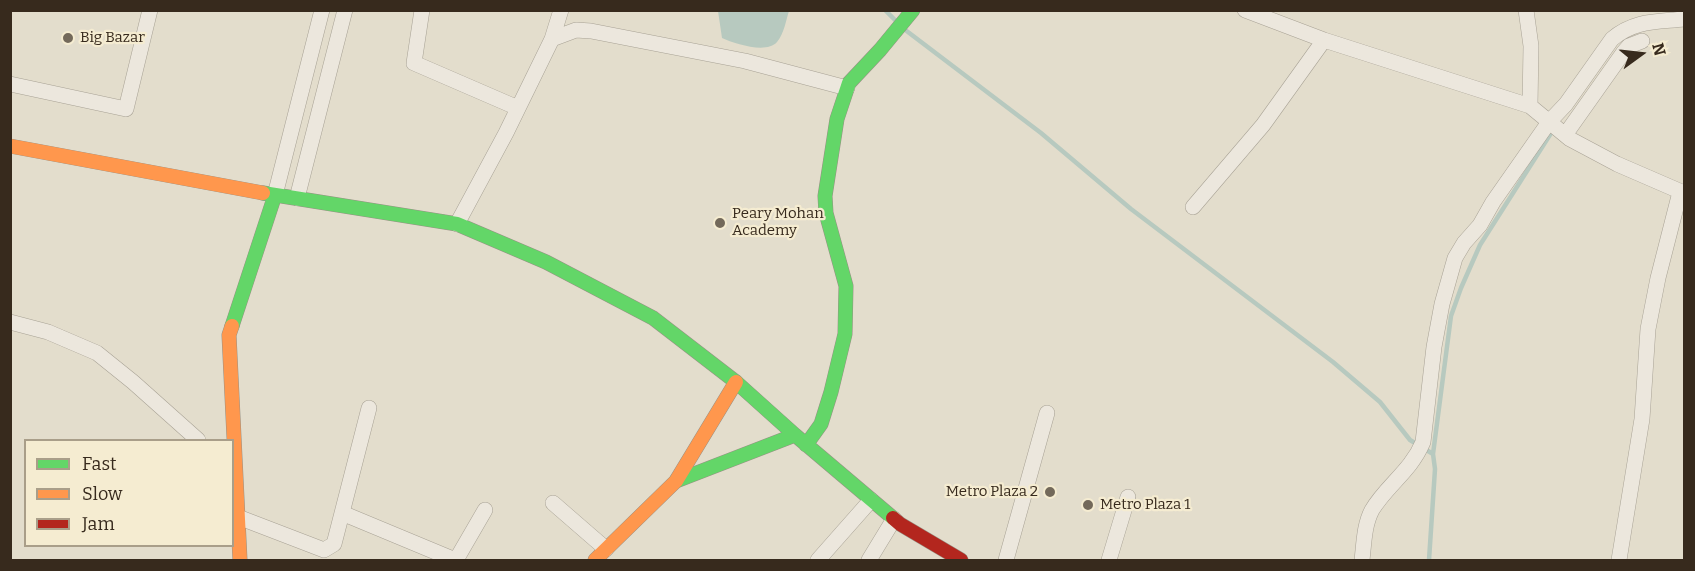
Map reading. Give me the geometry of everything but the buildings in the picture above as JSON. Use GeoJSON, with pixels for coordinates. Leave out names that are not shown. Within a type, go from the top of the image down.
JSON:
{"type":"FeatureCollection","features":[{"type":"Feature","properties":{"kind":"main road"},"geometry":{"type":"LineString","coordinates":[[806,445],[821,424],[845,334],[846,286],[826,213],[825,196],[837,119],[849,83],[914,10]]}},
{"type":"Feature","properties":{"kind":"main road"},"geometry":{"type":"LineString","coordinates":[[10,146],[275,195],[457,224],[546,262],[653,318],[736,382],[894,519],[961,561]]}},
{"type":"Feature","properties":{"kind":"main road"},"geometry":{"type":"LineString","coordinates":[[233,439],[229,335],[275,195]]}},
{"type":"Feature","properties":{"kind":"main road"},"geometry":{"type":"LineString","coordinates":[[595,561],[676,482],[736,382]]}},
{"type":"Feature","properties":{"kind":"main road"},"geometry":{"type":"LineString","coordinates":[[676,482],[795,435]]}},
{"type":"Feature","properties":{"kind":"main road"},"geometry":{"type":"LineString","coordinates":[[234,473],[240,561]]}},
{"type":"Feature","properties":{"kind":"street"},"geometry":{"type":"LineString","coordinates":[[10,84],[126,109],[150,10]]}},
{"type":"Feature","properties":{"kind":"street"},"geometry":{"type":"LineString","coordinates":[[275,195],[322,10]]}},
{"type":"Feature","properties":{"kind":"street"},"geometry":{"type":"LineString","coordinates":[[297,198],[345,10]]}},
{"type":"Feature","properties":{"kind":"street"},"geometry":{"type":"LineString","coordinates":[[422,10],[414,63],[518,108]]}},
{"type":"Feature","properties":{"kind":"street"},"geometry":{"type":"LineString","coordinates":[[457,224],[552,39],[561,10]]}},
{"type":"Feature","properties":{"kind":"street"},"geometry":{"type":"LineString","coordinates":[[1245,10],[1324,40],[1530,106],[1565,135],[1617,164],[1682,193],[1679,220],[1658,278],[1648,329],[1642,419],[1619,561]]}},
{"type":"Feature","properties":{"kind":"street"},"geometry":{"type":"LineString","coordinates":[[1527,10],[1531,46],[1530,106]]}},
{"type":"Feature","properties":{"kind":"street"},"geometry":{"type":"LineString","coordinates":[[1362,561],[1366,526],[1372,511],[1417,456],[1423,442],[1434,347],[1442,304],[1455,258],[1464,243],[1480,225],[1493,202],[1549,122],[1566,104],[1612,39],[1634,24],[1684,19]]}},
{"type":"Feature","properties":{"kind":"street"},"geometry":{"type":"LineString","coordinates":[[552,39],[576,30],[591,31],[745,61],[847,88]]}},
{"type":"Feature","properties":{"kind":"street"},"geometry":{"type":"LineString","coordinates":[[1193,207],[1263,125],[1324,40]]}},
{"type":"Feature","properties":{"kind":"street"},"geometry":{"type":"LineString","coordinates":[[1565,135],[1623,53],[1629,46],[1642,41]]}},
{"type":"Feature","properties":{"kind":"street"},"geometry":{"type":"LineString","coordinates":[[10,322],[48,332],[97,354],[133,382],[196,439]]}},
{"type":"Feature","properties":{"kind":"street"},"geometry":{"type":"LineString","coordinates":[[238,517],[324,550],[334,544],[369,408]]}},
{"type":"Feature","properties":{"kind":"street"},"geometry":{"type":"LineString","coordinates":[[1006,561],[1047,413]]}},
{"type":"Feature","properties":{"kind":"street"},"geometry":{"type":"LineString","coordinates":[[1109,561],[1128,497]]}},
{"type":"Feature","properties":{"kind":"street"},"geometry":{"type":"LineString","coordinates":[[818,561],[872,500]]}},
{"type":"Feature","properties":{"kind":"street"},"geometry":{"type":"LineString","coordinates":[[553,503],[606,549]]}},
{"type":"Feature","properties":{"kind":"street"},"geometry":{"type":"LineString","coordinates":[[342,513],[455,561],[485,510]]}},
{"type":"Feature","properties":{"kind":"street"},"geometry":{"type":"LineString","coordinates":[[869,561],[894,519]]}},
{"type":"Feature","properties":{"kind":"shaded area"},"geometry":{"type":"Polygon","coordinates":[[[718,10],[789,11],[777,42],[772,46],[759,48],[722,38],[718,10]]]}},
{"type":"Feature","properties":{"kind":"waterway"},"geometry":{"type":"LineString","coordinates":[[885,10],[896,21]]}},
{"type":"Feature","properties":{"kind":"waterway"},"geometry":{"type":"LineString","coordinates":[[904,29],[1041,133],[1131,209],[1333,362],[1380,402],[1410,440],[1433,454]]}},
{"type":"Feature","properties":{"kind":"waterway"},"geometry":{"type":"LineString","coordinates":[[1429,560],[1435,469],[1433,454],[1451,316],[1480,245],[1553,130]]}},
{"type":"Feature","properties":{"kind":"traffic: fast"},"geometry":{"type":"LineString","coordinates":[[806,445],[821,424],[845,334],[846,286],[826,213],[825,196],[837,119],[849,83],[913,10]]}},
{"type":"Feature","properties":{"kind":"traffic: fast"},"geometry":{"type":"LineString","coordinates":[[263,193],[457,224],[546,262],[653,318],[736,382],[893,518]]}},
{"type":"Feature","properties":{"kind":"traffic: fast"},"geometry":{"type":"LineString","coordinates":[[232,326],[275,195]]}},
{"type":"Feature","properties":{"kind":"traffic: fast"},"geometry":{"type":"LineString","coordinates":[[676,481],[795,435]]}},
{"type":"Feature","properties":{"kind":"traffic: slow"},"geometry":{"type":"LineString","coordinates":[[10,146],[263,193]]}},
{"type":"Feature","properties":{"kind":"traffic: slow"},"geometry":{"type":"LineString","coordinates":[[232,326],[229,335],[240,560]]}},
{"type":"Feature","properties":{"kind":"traffic: slow"},"geometry":{"type":"LineString","coordinates":[[595,560],[676,481],[736,382]]}},
{"type":"Feature","properties":{"kind":"traffic: jam"},"geometry":{"type":"LineString","coordinates":[[893,518],[961,560]]}},
{"type":"Feature","properties":{"kind":"place","name":"Big Bazar"},"geometry":{"type":"Point","coordinates":[68,38]}},
{"type":"Feature","properties":{"kind":"place","name":"Peary Mohan Academy"},"geometry":{"type":"Point","coordinates":[720,223]}},
{"type":"Feature","properties":{"kind":"place","name":"Metro Plaza 2"},"geometry":{"type":"Point","coordinates":[1050,492]}},
{"type":"Feature","properties":{"kind":"place","name":"Metro Plaza 1"},"geometry":{"type":"Point","coordinates":[1088,505]}}]}
